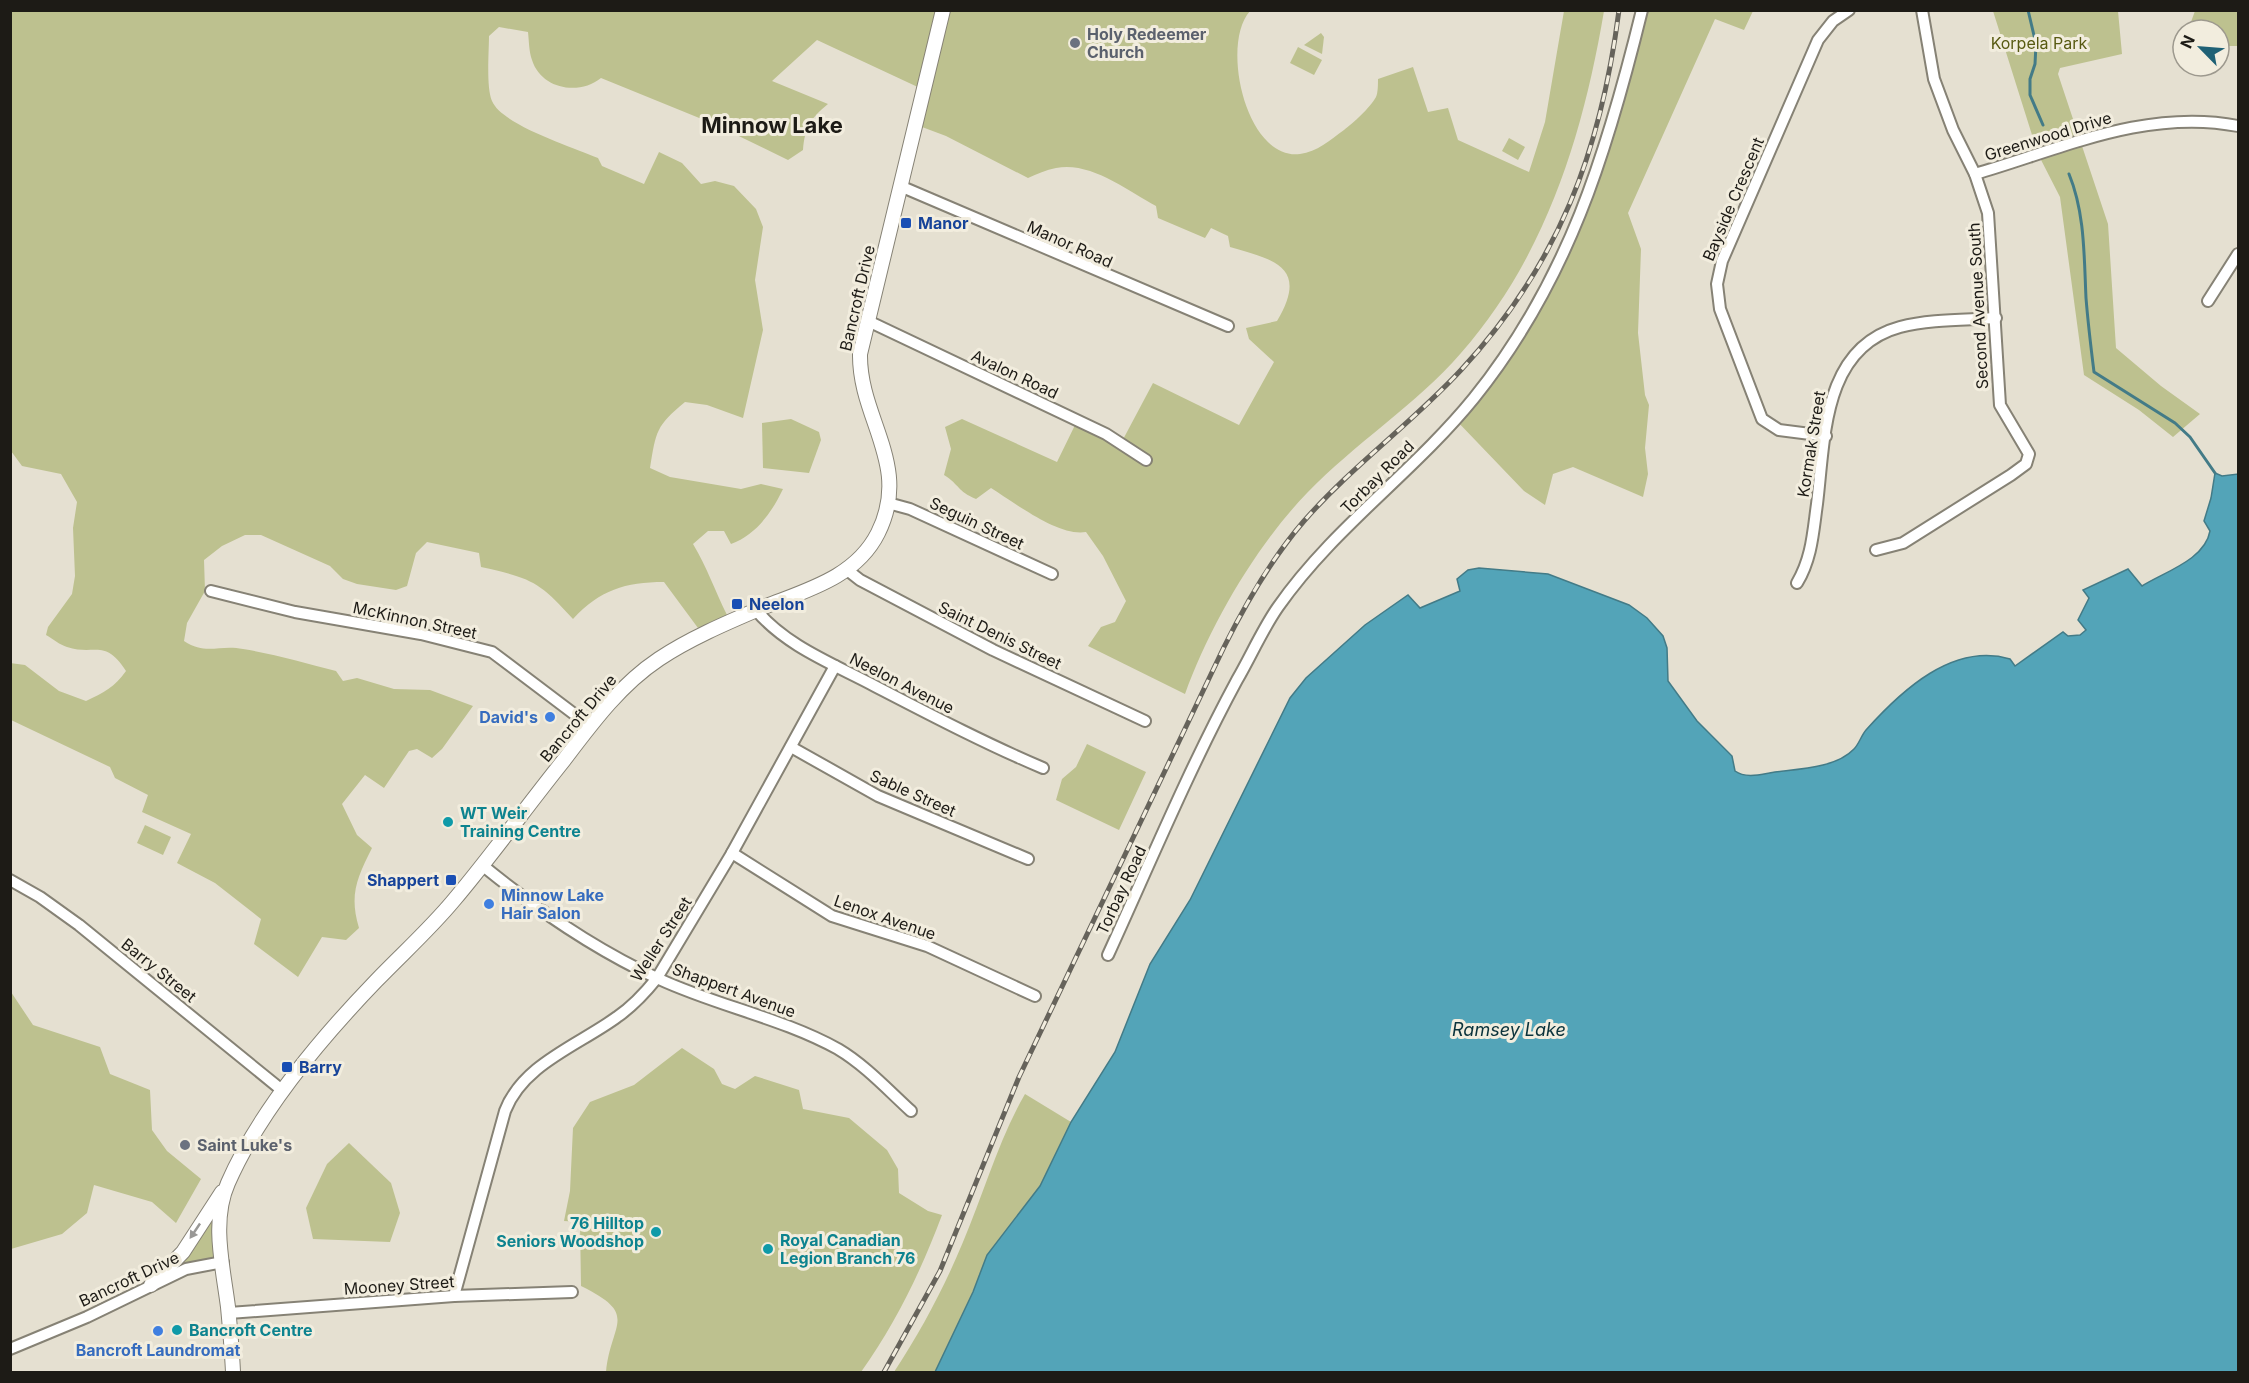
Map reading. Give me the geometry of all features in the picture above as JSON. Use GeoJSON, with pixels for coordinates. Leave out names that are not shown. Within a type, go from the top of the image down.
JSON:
{"type":"FeatureCollection","features":[{"type":"Feature","properties":{"kind":"main road","name":"Bancroft Drive"},"geometry":{"type":"LineString","coordinates":[[223,1262],[219,1228],[222,1200],[228,1182],[283,1091],[367,991],[438,918],[590,726],[628,683],[656,661],[756,610],[816,587],[846,569],[872,545],[884,519],[888,503],[888,458],[871,411],[860,366],[868,321],[943,10]]}},
{"type":"Feature","properties":{"kind":"main road"},"geometry":{"type":"LineString","coordinates":[[152,1285],[183,1252],[228,1182]]}},
{"type":"Feature","properties":{"kind":"main road"},"geometry":{"type":"LineString","coordinates":[[223,1262],[233,1372]]}},
{"type":"Feature","properties":{"kind":"street","name":"Torbay Road"},"geometry":{"type":"LineString","coordinates":[[1108,955],[1220,713],[1277,609],[1307,570],[1473,399],[1539,301],[1581,216],[1598,173],[1642,10]]}},
{"type":"Feature","properties":{"kind":"street","name":"Bayside Crescent"},"geometry":{"type":"LineString","coordinates":[[1826,436],[1779,430],[1770,427],[1762,419],[1720,309],[1717,284],[1722,261],[1818,39],[1833,21],[1849,10]]}},
{"type":"Feature","properties":{"kind":"street","name":"Second Avenue South"},"geometry":{"type":"LineString","coordinates":[[1876,550],[1903,543],[2026,464],[2028,450],[1999,401],[1989,220],[1975,174],[1953,130],[1934,79],[1922,10]]}},
{"type":"Feature","properties":{"kind":"street","name":"Greenwood Drive"},"geometry":{"type":"LineString","coordinates":[[1975,174],[2122,128],[2177,122],[2238,126]]}},
{"type":"Feature","properties":{"kind":"street","name":"Manor Road"},"geometry":{"type":"LineString","coordinates":[[900,186],[1228,327]]}},
{"type":"Feature","properties":{"kind":"street"},"geometry":{"type":"LineString","coordinates":[[2208,301],[2238,254]]}},
{"type":"Feature","properties":{"kind":"street","name":"Kormak Street"},"geometry":{"type":"LineString","coordinates":[[1797,583],[1810,555],[1830,403],[1839,376],[1855,355],[1877,338],[1910,325],[1996,318]]}},
{"type":"Feature","properties":{"kind":"street","name":"Avalon Road"},"geometry":{"type":"LineString","coordinates":[[868,321],[1106,434],[1146,460]]}},
{"type":"Feature","properties":{"kind":"street","name":"Seguin Street"},"geometry":{"type":"LineString","coordinates":[[888,503],[910,509],[1052,574]]}},
{"type":"Feature","properties":{"kind":"street","name":"Saint Denis Street"},"geometry":{"type":"LineString","coordinates":[[846,569],[860,580],[993,650],[1145,721]]}},
{"type":"Feature","properties":{"kind":"street","name":"McKinnon Street"},"geometry":{"type":"LineString","coordinates":[[211,591],[294,612],[421,634],[492,652],[590,726]]}},
{"type":"Feature","properties":{"kind":"street","name":"Neelon Avenue"},"geometry":{"type":"LineString","coordinates":[[756,610],[786,637],[835,666],[971,735],[1043,768]]}},
{"type":"Feature","properties":{"kind":"street","name":"Weller Street"},"geometry":{"type":"LineString","coordinates":[[454,1296],[505,1111],[514,1092],[525,1079],[545,1064],[635,1003],[657,978],[732,853],[835,666]]}},
{"type":"Feature","properties":{"kind":"street","name":"Sable Street"},"geometry":{"type":"LineString","coordinates":[[790,747],[878,796],[1028,859]]}},
{"type":"Feature","properties":{"kind":"street","name":"Lenox Avenue"},"geometry":{"type":"LineString","coordinates":[[732,853],[779,880],[832,916],[927,946],[1035,996]]}},
{"type":"Feature","properties":{"kind":"street","name":"Shappert Avenue"},"geometry":{"type":"LineString","coordinates":[[482,865],[570,928],[657,978],[705,999],[796,1028],[839,1050],[859,1063],[911,1111]]}},
{"type":"Feature","properties":{"kind":"street","name":"Barry Street"},"geometry":{"type":"LineString","coordinates":[[10,880],[40,897],[79,925],[283,1091]]}},
{"type":"Feature","properties":{"kind":"street","name":"Bancroft Drive"},"geometry":{"type":"LineString","coordinates":[[10,1349],[87,1317],[186,1269],[223,1262]]}},
{"type":"Feature","properties":{"kind":"street","name":"Mooney Street"},"geometry":{"type":"LineString","coordinates":[[229,1313],[454,1296],[572,1292]]}},
{"type":"Feature","properties":{"kind":"green space"},"geometry":{"type":"Polygon","coordinates":[[[11,11],[1250,11],[1241,27],[1238,73],[1253,121],[1265,139],[1281,151],[1300,154],[1323,145],[1348,127],[1370,106],[1377,95],[1378,79],[1413,67],[1428,112],[1448,108],[1458,140],[1529,172],[1545,122],[1564,11],[1604,11],[1585,103],[1572,148],[1538,235],[1516,276],[1491,316],[1444,372],[1325,475],[1288,514],[1253,562],[1221,614],[1185,694],[1088,646],[1101,627],[1115,622],[1126,601],[1103,556],[1086,532],[1075,532],[1050,524],[991,488],[976,499],[962,491],[944,475],[951,449],[945,427],[962,419],[1057,462],[1077,421],[1119,447],[1153,383],[1239,425],[1274,362],[1249,339],[1246,328],[1277,321],[1286,303],[1289,288],[1288,277],[1282,269],[1261,256],[1230,247],[1228,236],[1211,228],[1205,238],[1158,218],[1156,206],[1108,178],[1069,167],[1052,169],[1028,178],[946,136],[914,124],[922,89],[817,40],[772,81],[828,104],[810,124],[805,135],[803,150],[788,160],[714,124],[601,78],[582,87],[562,87],[552,83],[543,78],[532,60],[528,32],[499,27],[489,36],[489,87],[492,101],[498,110],[509,118],[523,127],[598,158],[602,166],[644,184],[659,152],[682,163],[701,184],[715,181],[734,186],[756,209],[763,227],[755,280],[763,330],[743,418],[707,405],[685,402],[668,417],[659,430],[650,468],[670,477],[741,489],[761,484],[783,489],[762,522],[740,540],[731,544],[724,531],[708,531],[693,544],[727,615],[698,628],[664,582],[637,584],[614,590],[593,601],[573,619],[551,596],[533,583],[512,574],[481,567],[479,553],[427,542],[416,553],[407,586],[396,590],[357,584],[343,579],[330,566],[261,535],[245,535],[222,546],[204,560],[205,591],[187,623],[184,641],[206,649],[235,648],[266,653],[336,671],[343,681],[357,678],[394,689],[430,690],[473,706],[442,749],[432,758],[417,749],[409,751],[384,788],[365,775],[342,804],[357,835],[372,848],[356,887],[355,906],[359,928],[346,940],[322,937],[298,977],[254,944],[261,919],[215,883],[177,863],[191,834],[142,812],[148,795],[115,778],[110,767],[11,720],[10,663],[25,665],[59,691],[86,701],[108,689],[126,671],[119,661],[105,651],[67,647],[46,635],[48,627],[72,594],[75,576],[73,528],[77,502],[61,474],[22,466],[11,451],[11,11]]]}},
{"type":"Feature","properties":{"kind":"green space"},"geometry":{"type":"Polygon","coordinates":[[[1641,11],[1753,11],[1744,30],[1715,19],[1628,213],[1641,249],[1638,333],[1645,395],[1649,405],[1645,448],[1648,474],[1643,497],[1573,467],[1553,474],[1545,505],[1524,491],[1454,418],[1516,338],[1585,206],[1641,11]]]}},
{"type":"Feature","properties":{"kind":"green space","name":"Korpela Park"},"geometry":{"type":"Polygon","coordinates":[[[1993,11],[2118,11],[2122,54],[2060,68],[2058,74],[2108,224],[2116,348],[2161,386],[2200,414],[2173,437],[2139,410],[2084,375],[2060,197],[2038,154],[1993,11]]]}},
{"type":"Feature","properties":{"kind":"green space"},"geometry":{"type":"Polygon","coordinates":[[[2195,11],[2238,11],[2238,46],[2231,46],[2231,18],[2192,18],[2195,11]]]}},
{"type":"Feature","properties":{"kind":"green space"},"geometry":{"type":"Polygon","coordinates":[[[1321,33],[1324,37],[1322,54],[1304,45],[1321,33]]]}},
{"type":"Feature","properties":{"kind":"green space"},"geometry":{"type":"Polygon","coordinates":[[[1298,47],[1322,60],[1314,75],[1290,63],[1298,47]]]}},
{"type":"Feature","properties":{"kind":"green space"},"geometry":{"type":"Polygon","coordinates":[[[1509,138],[1525,147],[1518,160],[1502,151],[1509,138]]]}},
{"type":"Feature","properties":{"kind":"green space"},"geometry":{"type":"Polygon","coordinates":[[[791,419],[819,432],[821,440],[809,473],[763,468],[762,423],[791,419]]]}},
{"type":"Feature","properties":{"kind":"green space"},"geometry":{"type":"Polygon","coordinates":[[[1087,744],[1146,772],[1119,830],[1056,800],[1062,779],[1076,767],[1087,744]]]}},
{"type":"Feature","properties":{"kind":"green space"},"geometry":{"type":"Polygon","coordinates":[[[145,825],[171,837],[163,855],[137,843],[145,825]]]}},
{"type":"Feature","properties":{"kind":"green space"},"geometry":{"type":"Polygon","coordinates":[[[11,992],[33,1025],[100,1047],[110,1074],[150,1090],[152,1130],[167,1151],[201,1179],[176,1223],[152,1202],[94,1185],[87,1213],[62,1234],[11,1249],[11,992]]]}},
{"type":"Feature","properties":{"kind":"green space"},"geometry":{"type":"Polygon","coordinates":[[[682,1048],[714,1069],[722,1084],[735,1089],[755,1076],[799,1090],[803,1109],[849,1118],[887,1150],[898,1169],[899,1193],[928,1211],[942,1215],[907,1296],[861,1372],[606,1372],[618,1321],[616,1313],[599,1296],[581,1286],[580,1222],[564,1221],[570,1191],[573,1128],[590,1102],[634,1085],[682,1048]]]}},
{"type":"Feature","properties":{"kind":"green space"},"geometry":{"type":"Polygon","coordinates":[[[1025,1094],[1071,1122],[1040,1186],[987,1255],[973,1292],[935,1372],[894,1372],[923,1325],[948,1276],[971,1224],[1007,1130],[1025,1094]]]}},
{"type":"Feature","properties":{"kind":"green space"},"geometry":{"type":"Polygon","coordinates":[[[349,1143],[391,1183],[400,1213],[390,1242],[313,1239],[306,1208],[327,1164],[349,1143]]]}},
{"type":"Feature","properties":{"kind":"green space"},"geometry":{"type":"Polygon","coordinates":[[[227,1183],[222,1261],[151,1285],[227,1183]]]}},
{"type":"Feature","properties":{"kind":"water","name":"Ramsey Lake"},"geometry":{"type":"Polygon","coordinates":[[[2215,473],[2222,476],[2238,474],[2238,1372],[935,1372],[973,1292],[987,1255],[1040,1186],[1071,1122],[1115,1052],[1150,964],[1190,900],[1290,698],[1306,678],[1365,625],[1408,595],[1420,608],[1460,591],[1457,579],[1468,570],[1479,568],[1548,574],[1629,605],[1647,618],[1663,636],[1667,648],[1668,681],[1697,721],[1732,756],[1735,771],[1744,775],[1754,775],[1817,766],[1837,760],[1856,747],[1866,730],[1895,700],[1930,674],[1968,657],[1989,656],[2010,659],[2015,666],[2063,632],[2068,636],[2080,635],[2086,630],[2078,620],[2089,598],[2083,590],[2128,569],[2142,586],[2192,557],[2207,541],[2210,531],[2204,521],[2215,473]]]}},
{"type":"Feature","properties":{"kind":"waterway"},"geometry":{"type":"LineString","coordinates":[[2028,10],[2036,44],[2035,64],[2030,79],[2030,95],[2043,125]]}},
{"type":"Feature","properties":{"kind":"waterway"},"geometry":{"type":"LineString","coordinates":[[2069,174],[2081,219],[2094,372],[2175,423],[2190,437],[2215,473]]}},
{"type":"Feature","properties":{"kind":"railway"},"geometry":{"type":"LineString","coordinates":[[884,1372],[940,1271],[1019,1077],[1224,647],[1250,598],[1270,566],[1304,521],[1461,370],[1495,330],[1524,289],[1549,247],[1570,203],[1587,158],[1611,62],[1619,10]]}},
{"type":"Feature","properties":{"kind":"place","name":"Holy Redeemer Church"},"geometry":{"type":"Point","coordinates":[1075,43]}},
{"type":"Feature","properties":{"kind":"place","name":"Manor"},"geometry":{"type":"Point","coordinates":[906,223]}},
{"type":"Feature","properties":{"kind":"place","name":"Neelon"},"geometry":{"type":"Point","coordinates":[737,604]}},
{"type":"Feature","properties":{"kind":"place","name":"David's"},"geometry":{"type":"Point","coordinates":[550,717]}},
{"type":"Feature","properties":{"kind":"place","name":"WT Weir Training Centre"},"geometry":{"type":"Point","coordinates":[448,822]}},
{"type":"Feature","properties":{"kind":"place","name":"Shappert"},"geometry":{"type":"Point","coordinates":[451,880]}},
{"type":"Feature","properties":{"kind":"place","name":"Minnow Lake Hair Salon"},"geometry":{"type":"Point","coordinates":[489,904]}},
{"type":"Feature","properties":{"kind":"place","name":"Barry"},"geometry":{"type":"Point","coordinates":[287,1067]}},
{"type":"Feature","properties":{"kind":"place","name":"Saint Luke's"},"geometry":{"type":"Point","coordinates":[185,1145]}},
{"type":"Feature","properties":{"kind":"place","name":"76 Hilltop Seniors Woodshop"},"geometry":{"type":"Point","coordinates":[656,1232]}},
{"type":"Feature","properties":{"kind":"place","name":"Royal Canadian Legion Branch 76"},"geometry":{"type":"Point","coordinates":[768,1249]}},
{"type":"Feature","properties":{"kind":"place","name":"Bancroft Centre"},"geometry":{"type":"Point","coordinates":[177,1330]}},
{"type":"Feature","properties":{"kind":"place","name":"Bancroft Laundromat"},"geometry":{"type":"Point","coordinates":[158,1331]}},
{"type":"Feature","properties":{"kind":"district","name":"Minnow Lake"},"geometry":{"type":"Point","coordinates":[772,125]}}]}
